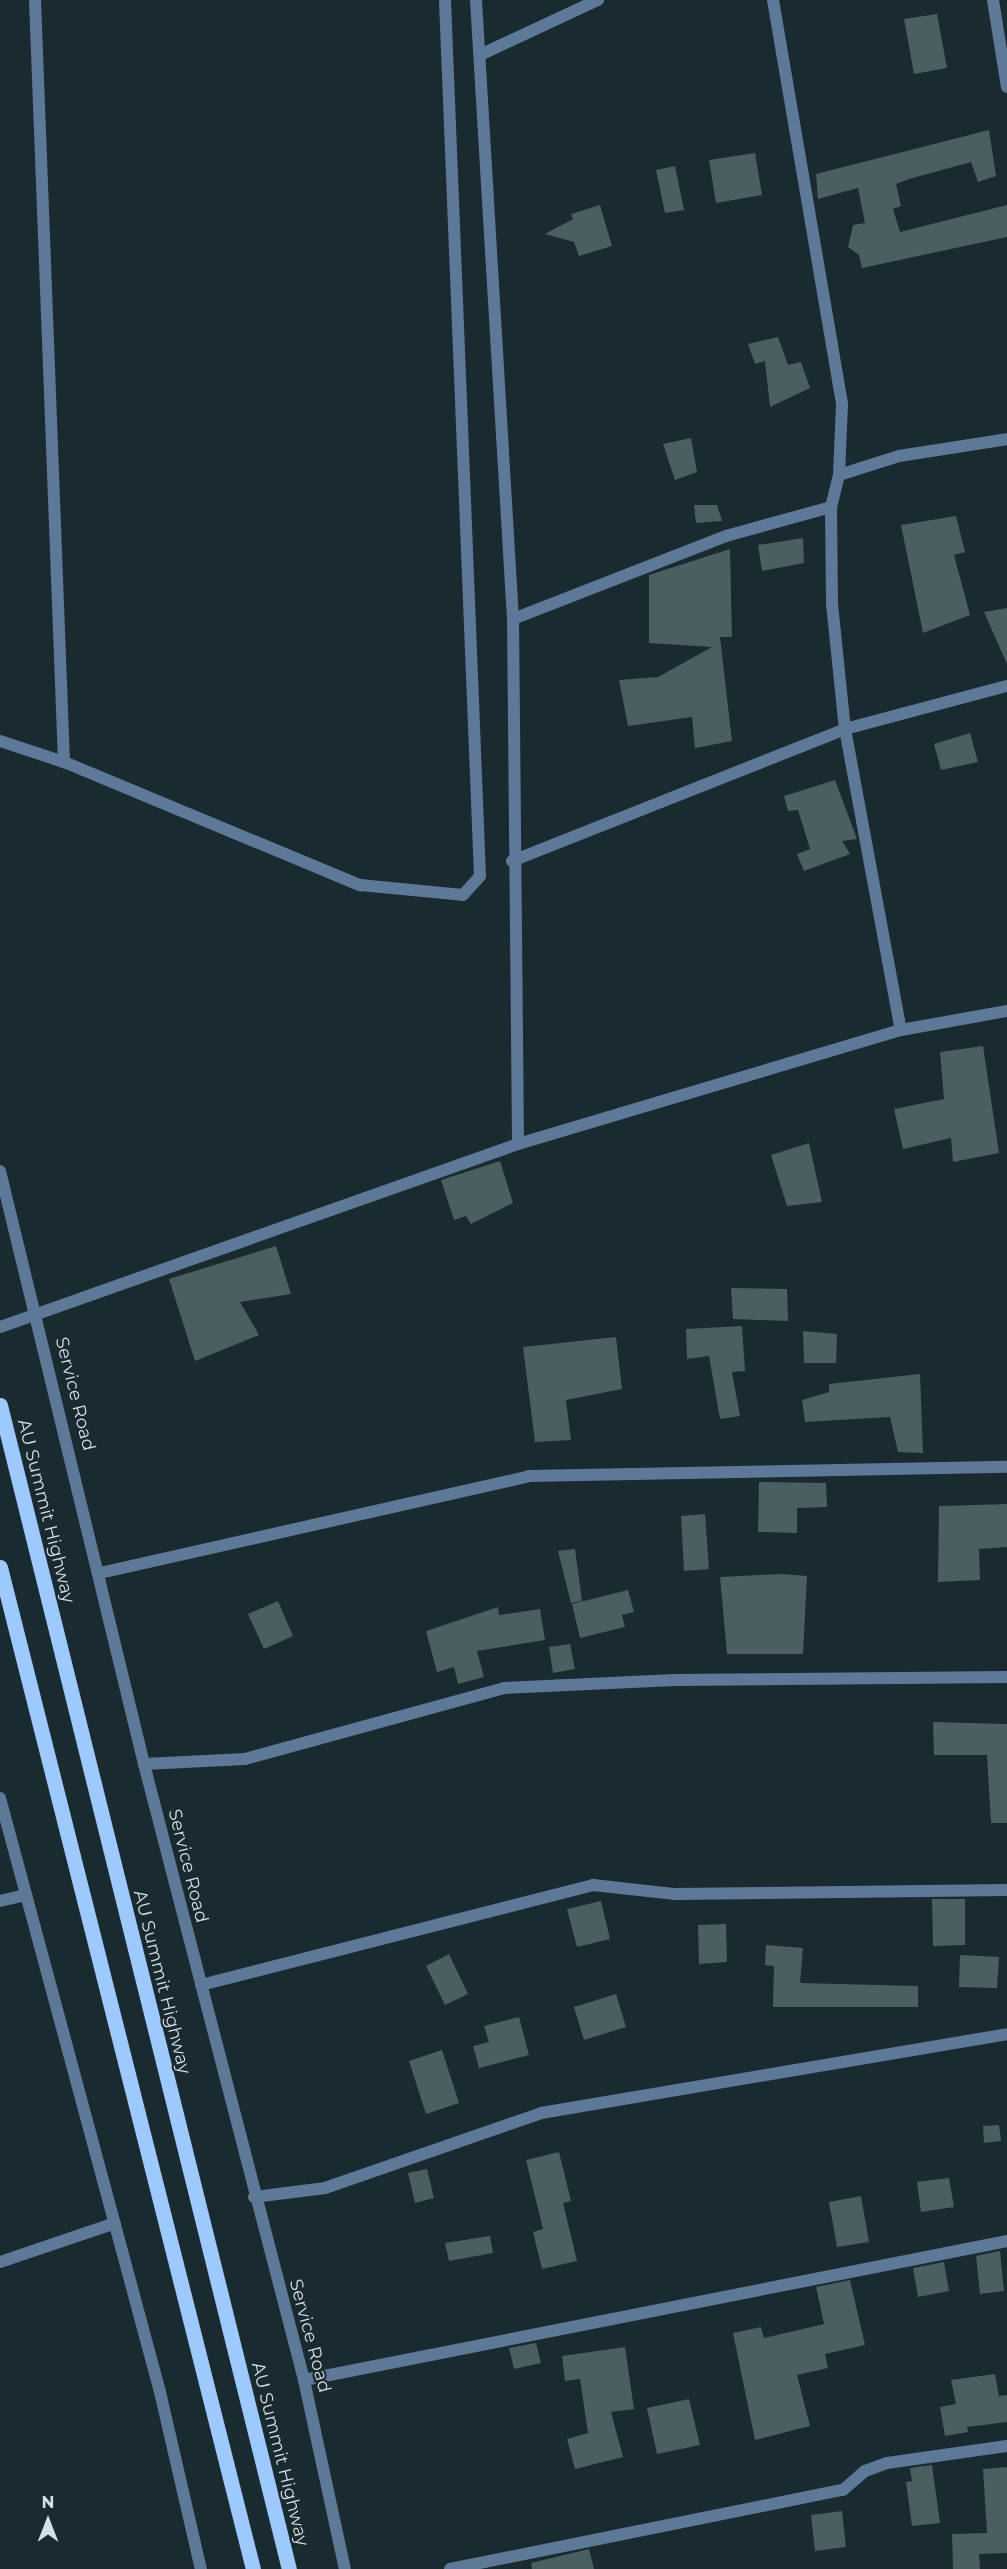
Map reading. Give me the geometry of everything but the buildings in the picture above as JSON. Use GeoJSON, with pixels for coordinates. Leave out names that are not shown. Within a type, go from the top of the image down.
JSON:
{"type":"FeatureCollection","features":[{"type":"Feature","properties":{"kind":"main road","name":"AU Summit Highway"},"geometry":{"type":"LineString","coordinates":[[0,1405],[289,2569]]}},
{"type":"Feature","properties":{"kind":"main road"},"geometry":{"type":"LineString","coordinates":[[0,1567],[253,2569]]}},
{"type":"Feature","properties":{"kind":"street"},"geometry":{"type":"LineString","coordinates":[[35,0],[64,762]]}},
{"type":"Feature","properties":{"kind":"street"},"geometry":{"type":"LineString","coordinates":[[0,741],[64,762],[360,885],[463,895],[480,876],[445,0]]}},
{"type":"Feature","properties":{"kind":"street"},"geometry":{"type":"LineString","coordinates":[[476,0],[482,54],[513,619],[512,861],[518,1144]]}},
{"type":"Feature","properties":{"kind":"street"},"geometry":{"type":"LineString","coordinates":[[482,54],[598,0]]}},
{"type":"Feature","properties":{"kind":"street"},"geometry":{"type":"LineString","coordinates":[[773,0],[842,405],[839,475],[831,507],[832,604],[846,729],[901,1030]]}},
{"type":"Feature","properties":{"kind":"street"},"geometry":{"type":"LineString","coordinates":[[993,0],[1007,87]]}},
{"type":"Feature","properties":{"kind":"street"},"geometry":{"type":"LineString","coordinates":[[839,475],[899,456],[1007,439]]}},
{"type":"Feature","properties":{"kind":"street"},"geometry":{"type":"LineString","coordinates":[[513,619],[726,536],[831,507]]}},
{"type":"Feature","properties":{"kind":"street"},"geometry":{"type":"LineString","coordinates":[[512,861],[846,729],[1007,686]]}},
{"type":"Feature","properties":{"kind":"street"},"geometry":{"type":"LineString","coordinates":[[0,1327],[518,1144],[901,1030],[1007,1011]]}},
{"type":"Feature","properties":{"kind":"street","name":"Service Road"},"geometry":{"type":"LineString","coordinates":[[0,1171],[100,1573],[144,1764],[254,2197],[304,2380],[345,2569]]}},
{"type":"Feature","properties":{"kind":"street"},"geometry":{"type":"LineString","coordinates":[[100,1573],[530,1476],[1007,1467]]}},
{"type":"Feature","properties":{"kind":"street"},"geometry":{"type":"LineString","coordinates":[[144,1764],[245,1759],[504,1688],[675,1680],[1007,1677]]}},
{"type":"Feature","properties":{"kind":"street"},"geometry":{"type":"LineString","coordinates":[[0,1798],[115,2223],[201,2569]]}},
{"type":"Feature","properties":{"kind":"street"},"geometry":{"type":"LineString","coordinates":[[201,1985],[593,1885],[674,1894],[1007,1890]]}},
{"type":"Feature","properties":{"kind":"street"},"geometry":{"type":"LineString","coordinates":[[0,1901],[26,1895]]}},
{"type":"Feature","properties":{"kind":"street"},"geometry":{"type":"LineString","coordinates":[[254,2197],[325,2188],[541,2113],[1007,2034]]}},
{"type":"Feature","properties":{"kind":"street"},"geometry":{"type":"LineString","coordinates":[[0,2262],[115,2223]]}},
{"type":"Feature","properties":{"kind":"street"},"geometry":{"type":"LineString","coordinates":[[304,2380],[1007,2241]]}},
{"type":"Feature","properties":{"kind":"street"},"geometry":{"type":"LineString","coordinates":[[450,2569],[843,2490],[865,2471],[888,2463],[1007,2446]]}}]}
